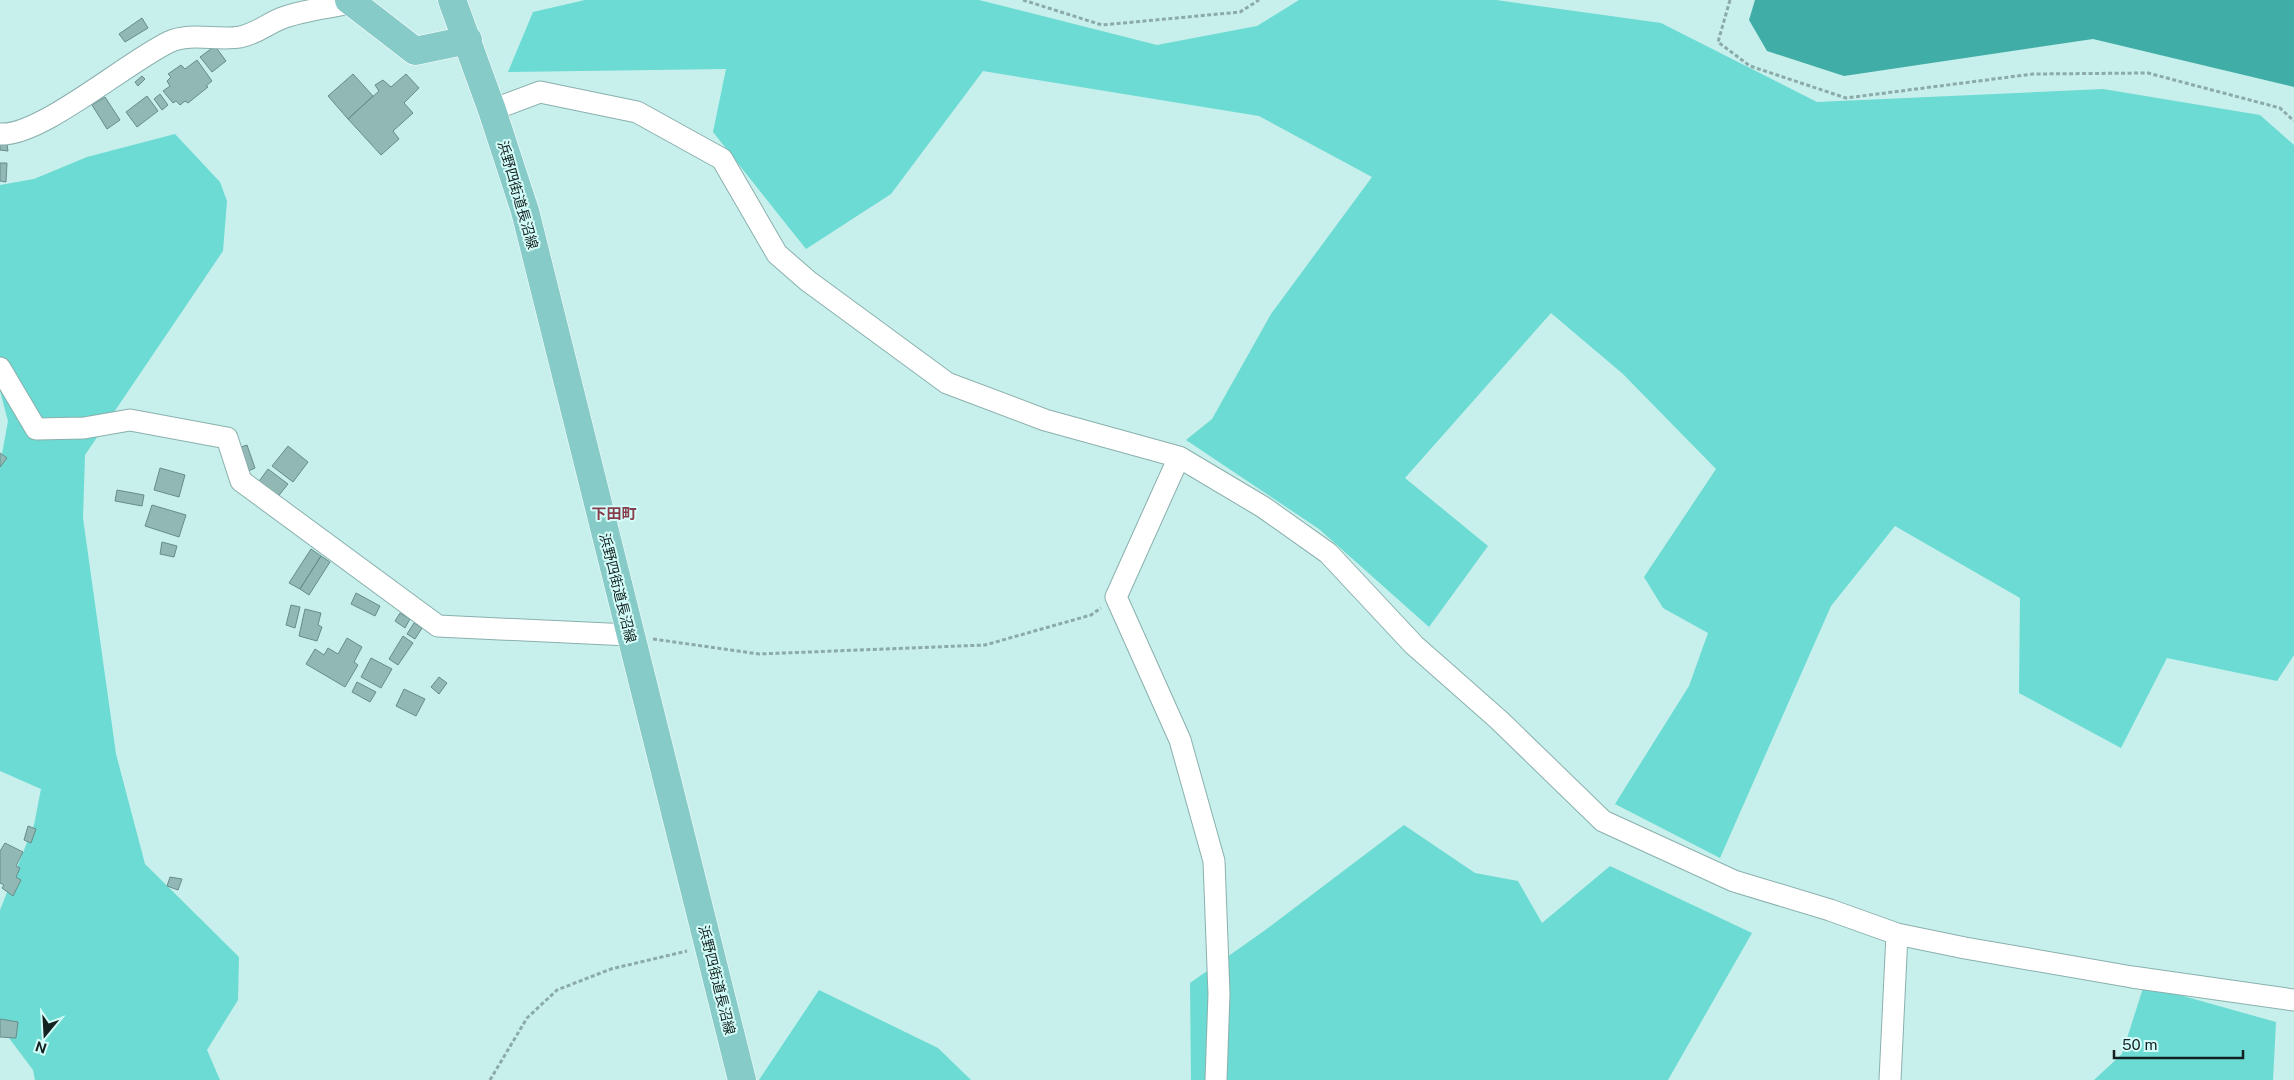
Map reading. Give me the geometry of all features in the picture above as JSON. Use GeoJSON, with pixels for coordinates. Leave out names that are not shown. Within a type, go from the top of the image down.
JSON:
{"type":"FeatureCollection","features":[{"type":"Feature","properties":{"kind":"main road","name":"浜野四街道長沼線"},"geometry":{"type":"LineString","coordinates":[[452,0],[468,40],[525,210],[629,635],[742,1080]]}},
{"type":"Feature","properties":{"kind":"main road"},"geometry":{"type":"LineString","coordinates":[[350,1],[415,51],[468,40]]}},
{"type":"Feature","properties":{"kind":"street"},"geometry":{"type":"LineString","coordinates":[[0,134],[24,131],[52,116],[170,42],[197,37],[238,37],[260,32],[284,17],[350,1]]}},
{"type":"Feature","properties":{"kind":"street"},"geometry":{"type":"LineString","coordinates":[[492,110],[540,92],[637,112],[722,159],[777,254],[808,281],[947,384],[1045,420],[1179,458],[1263,507],[1328,553],[1414,646],[1499,720],[1603,821],[1734,881],[1830,910],[1898,934],[1964,948],[2132,978],[2294,1000]]}},
{"type":"Feature","properties":{"kind":"street"},"geometry":{"type":"LineString","coordinates":[[0,368],[36,428],[84,428],[130,420],[227,438],[241,481],[438,626],[629,635]]}},
{"type":"Feature","properties":{"kind":"street"},"geometry":{"type":"LineString","coordinates":[[1179,458],[1116,597],[1180,740],[1214,861],[1219,994],[1216,1080]]}},
{"type":"Feature","properties":{"kind":"street"},"geometry":{"type":"LineString","coordinates":[[1890,1080],[1898,934]]}},
{"type":"Feature","properties":{"kind":"path"},"geometry":{"type":"LineString","coordinates":[[1023,0],[1102,24],[1240,12],[1259,0]]}},
{"type":"Feature","properties":{"kind":"path"},"geometry":{"type":"LineString","coordinates":[[1730,0],[1718,42],[1750,66],[1846,98],[2034,74],[2148,73],[2280,108],[2294,121]]}},
{"type":"Feature","properties":{"kind":"path"},"geometry":{"type":"LineString","coordinates":[[629,635],[758,654],[985,645],[1091,615],[1116,597]]}},
{"type":"Feature","properties":{"kind":"path"},"geometry":{"type":"LineString","coordinates":[[490,1080],[527,1018],[557,990],[611,969],[708,946]]}},
{"type":"Feature","properties":{"kind":"shaded area"},"geometry":{"type":"Polygon","coordinates":[[[585,0],[979,0],[1157,45],[1257,26],[1299,0],[1496,0],[1661,23],[1817,102],[2103,89],[2260,115],[2294,145],[2294,655],[2277,681],[2167,658],[2121,748],[2019,693],[2020,598],[1895,526],[1831,606],[1720,858],[1615,804],[1689,686],[1708,633],[1663,608],[1644,577],[1716,469],[1623,374],[1551,313],[1405,478],[1488,546],[1429,627],[1319,529],[1186,440],[1212,419],[1271,314],[1372,177],[1259,116],[983,71],[891,194],[806,249],[713,132],[726,69],[508,72],[533,12],[585,0]]]}},
{"type":"Feature","properties":{"kind":"shaded area"},"geometry":{"type":"Polygon","coordinates":[[[1755,0],[2294,0],[2294,87],[2093,39],[1844,76],[1767,51],[1749,20],[1755,0]]]}},
{"type":"Feature","properties":{"kind":"shaded area"},"geometry":{"type":"Polygon","coordinates":[[[175,134],[220,182],[227,201],[223,251],[85,455],[83,518],[116,754],[145,864],[239,957],[238,1000],[207,1050],[220,1080],[35,1080],[33,1070],[0,1026],[0,910],[34,825],[41,789],[0,771],[0,465],[8,421],[0,391],[0,185],[34,179],[87,157],[175,134]]]}},
{"type":"Feature","properties":{"kind":"shaded area"},"geometry":{"type":"Polygon","coordinates":[[[1404,825],[1475,873],[1518,881],[1542,923],[1610,866],[1752,933],[1668,1080],[1191,1080],[1190,983],[1264,931],[1404,825]]]}},
{"type":"Feature","properties":{"kind":"shaded area"},"geometry":{"type":"Polygon","coordinates":[[[2144,985],[2276,1022],[2273,1080],[2094,1080],[2122,1054],[2144,985]]]}},
{"type":"Feature","properties":{"kind":"shaded area"},"geometry":{"type":"Polygon","coordinates":[[[819,990],[938,1048],[971,1080],[759,1080],[819,990]]]}},
{"type":"Feature","properties":{"kind":"building"},"geometry":{"type":"Polygon","coordinates":[[[142,18],[148,28],[125,42],[119,34],[142,18]]]}},
{"type":"Feature","properties":{"kind":"building"},"geometry":{"type":"Polygon","coordinates":[[[215,46],[226,61],[212,72],[200,57],[215,46]]]}},
{"type":"Feature","properties":{"kind":"building"},"geometry":{"type":"Polygon","coordinates":[[[197,60],[212,81],[206,86],[208,87],[188,103],[185,101],[180,105],[176,101],[173,103],[163,91],[170,86],[167,81],[171,77],[168,74],[181,65],[185,69],[197,60]]]}},
{"type":"Feature","properties":{"kind":"building"},"geometry":{"type":"Polygon","coordinates":[[[353,74],[373,96],[348,119],[328,96],[353,74]]]}},
{"type":"Feature","properties":{"kind":"building"},"geometry":{"type":"Polygon","coordinates":[[[406,74],[419,88],[404,103],[413,113],[393,131],[399,139],[381,155],[348,119],[379,91],[375,85],[383,80],[391,87],[406,74]]]}},
{"type":"Feature","properties":{"kind":"building"},"geometry":{"type":"Polygon","coordinates":[[[142,76],[145,79],[138,86],[135,82],[142,76]]]}},
{"type":"Feature","properties":{"kind":"building"},"geometry":{"type":"Polygon","coordinates":[[[160,94],[168,105],[162,110],[154,99],[160,94]]]}},
{"type":"Feature","properties":{"kind":"building"},"geometry":{"type":"Polygon","coordinates":[[[147,96],[158,111],[137,127],[126,112],[147,96]]]}},
{"type":"Feature","properties":{"kind":"building"},"geometry":{"type":"Polygon","coordinates":[[[105,97],[120,120],[107,129],[92,105],[105,97]]]}},
{"type":"Feature","properties":{"kind":"building"},"geometry":{"type":"Polygon","coordinates":[[[0,144],[7,144],[8,151],[0,150],[0,144]]]}},
{"type":"Feature","properties":{"kind":"building"},"geometry":{"type":"Polygon","coordinates":[[[0,163],[7,163],[6,182],[0,181],[0,163]]]}},
{"type":"Feature","properties":{"kind":"building"},"geometry":{"type":"Polygon","coordinates":[[[247,445],[255,468],[244,473],[235,449],[247,445]]]}},
{"type":"Feature","properties":{"kind":"building"},"geometry":{"type":"Polygon","coordinates":[[[288,446],[308,462],[293,482],[272,466],[288,446]]]}},
{"type":"Feature","properties":{"kind":"building"},"geometry":{"type":"Polygon","coordinates":[[[0,453],[7,458],[0,467],[0,453]]]}},
{"type":"Feature","properties":{"kind":"building"},"geometry":{"type":"Polygon","coordinates":[[[160,468],[185,475],[179,497],[154,490],[160,468]]]}},
{"type":"Feature","properties":{"kind":"building"},"geometry":{"type":"Polygon","coordinates":[[[268,469],[288,484],[276,499],[257,484],[268,469]]]}},
{"type":"Feature","properties":{"kind":"building"},"geometry":{"type":"Polygon","coordinates":[[[117,490],[144,495],[142,506],[115,501],[117,490]]]}},
{"type":"Feature","properties":{"kind":"building"},"geometry":{"type":"Polygon","coordinates":[[[152,505],[186,515],[179,537],[145,526],[152,505]]]}},
{"type":"Feature","properties":{"kind":"building"},"geometry":{"type":"Polygon","coordinates":[[[162,542],[177,546],[174,557],[160,554],[162,542]]]}},
{"type":"Feature","properties":{"kind":"building"},"geometry":{"type":"Polygon","coordinates":[[[311,549],[321,556],[300,589],[289,583],[311,549]]]}},
{"type":"Feature","properties":{"kind":"building"},"geometry":{"type":"Polygon","coordinates":[[[321,556],[330,562],[309,595],[300,589],[321,556]]]}},
{"type":"Feature","properties":{"kind":"building"},"geometry":{"type":"Polygon","coordinates":[[[356,593],[380,606],[375,616],[351,604],[356,593]]]}},
{"type":"Feature","properties":{"kind":"building"},"geometry":{"type":"Polygon","coordinates":[[[291,605],[300,607],[295,628],[286,625],[291,605]]]}},
{"type":"Feature","properties":{"kind":"building"},"geometry":{"type":"Polygon","coordinates":[[[305,609],[321,613],[318,625],[322,627],[317,641],[299,636],[305,609]]]}},
{"type":"Feature","properties":{"kind":"building"},"geometry":{"type":"Polygon","coordinates":[[[400,613],[410,619],[405,628],[395,621],[400,613]]]}},
{"type":"Feature","properties":{"kind":"building"},"geometry":{"type":"Polygon","coordinates":[[[414,623],[422,628],[415,639],[407,634],[414,623]]]}},
{"type":"Feature","properties":{"kind":"building"},"geometry":{"type":"Polygon","coordinates":[[[403,636],[413,643],[398,665],[389,659],[403,636]]]}},
{"type":"Feature","properties":{"kind":"building"},"geometry":{"type":"Polygon","coordinates":[[[347,638],[362,647],[354,662],[358,665],[345,687],[306,664],[315,649],[324,655],[328,648],[338,654],[347,638]]]}},
{"type":"Feature","properties":{"kind":"building"},"geometry":{"type":"Polygon","coordinates":[[[371,658],[392,669],[381,688],[361,677],[371,658]]]}},
{"type":"Feature","properties":{"kind":"building"},"geometry":{"type":"Polygon","coordinates":[[[439,677],[447,683],[439,694],[431,687],[439,677]]]}},
{"type":"Feature","properties":{"kind":"building"},"geometry":{"type":"Polygon","coordinates":[[[357,682],[376,692],[370,702],[352,692],[357,682]]]}},
{"type":"Feature","properties":{"kind":"building"},"geometry":{"type":"Polygon","coordinates":[[[404,689],[425,699],[416,716],[396,706],[404,689]]]}},
{"type":"Feature","properties":{"kind":"building"},"geometry":{"type":"Polygon","coordinates":[[[28,826],[36,829],[31,843],[24,840],[28,826]]]}},
{"type":"Feature","properties":{"kind":"building"},"geometry":{"type":"Polygon","coordinates":[[[5,843],[23,852],[16,866],[20,868],[16,877],[21,880],[13,896],[2,888],[4,885],[0,883],[0,851],[5,843]]]}},
{"type":"Feature","properties":{"kind":"building"},"geometry":{"type":"Polygon","coordinates":[[[170,877],[182,879],[178,890],[167,886],[170,877]]]}},
{"type":"Feature","properties":{"kind":"building"},"geometry":{"type":"Polygon","coordinates":[[[0,1019],[18,1022],[16,1038],[0,1037],[0,1019]]]}},
{"type":"Feature","properties":{"kind":"district","name":"下田町"},"geometry":{"type":"Point","coordinates":[614,513]}}]}
